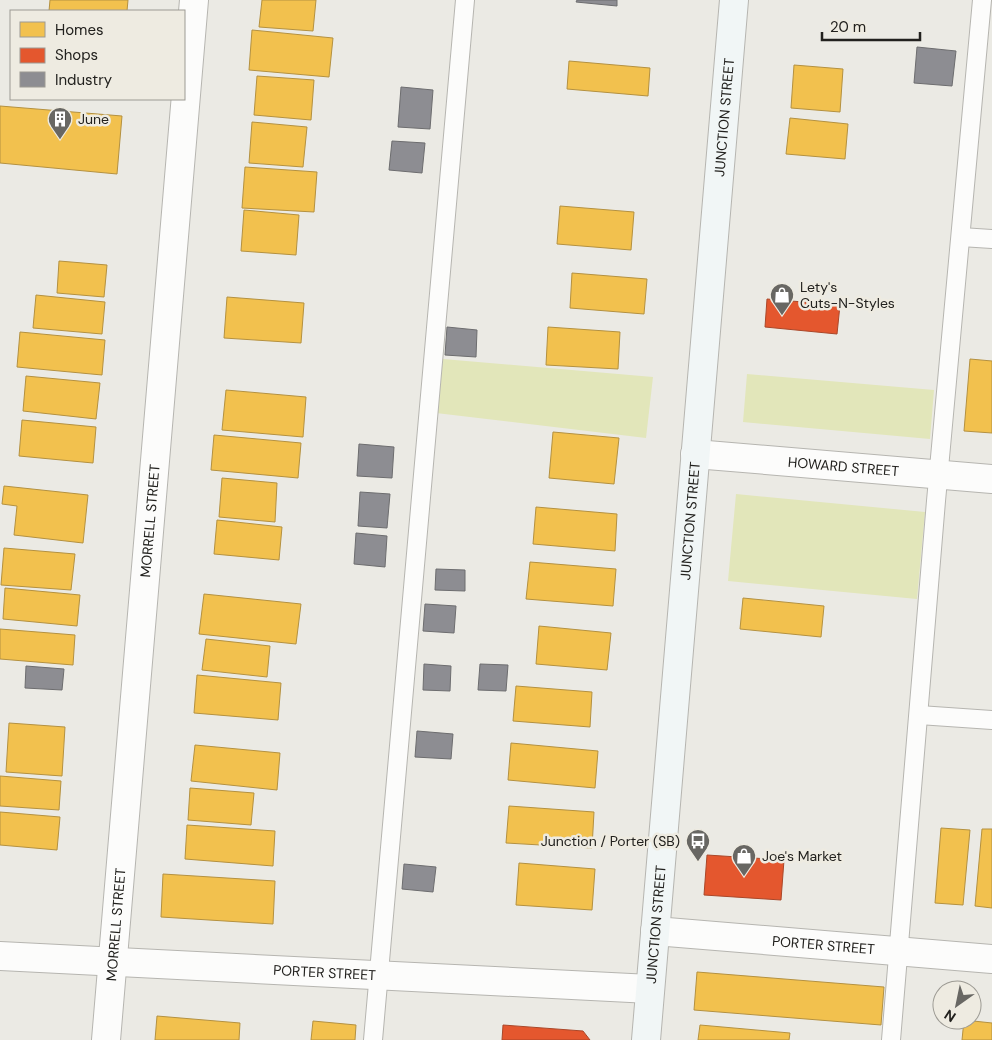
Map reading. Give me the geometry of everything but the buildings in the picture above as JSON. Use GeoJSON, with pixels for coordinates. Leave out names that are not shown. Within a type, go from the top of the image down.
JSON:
{"type":"FeatureCollection","features":[{"type":"Feature","properties":{"kind":"street","name":"MORRELL STREET"},"geometry":{"type":"LineString","coordinates":[[106,1040],[194,0]]}},
{"type":"Feature","properties":{"kind":"street","name":"JUNCTION STREET"},"geometry":{"type":"LineString","coordinates":[[646,1040],[734,0]]}},
{"type":"Feature","properties":{"kind":"street","name":"HOWARD STREET"},"geometry":{"type":"LineString","coordinates":[[695,454],[992,479]]}},
{"type":"Feature","properties":{"kind":"street","name":"PORTER STREET"},"geometry":{"type":"LineString","coordinates":[[655,931],[992,959]]}},
{"type":"Feature","properties":{"kind":"street","name":"PORTER STREET"},"geometry":{"type":"LineString","coordinates":[[0,956],[650,989]]}},
{"type":"Feature","properties":{"kind":"lane"},"geometry":{"type":"LineString","coordinates":[[372,1040],[465,0]]}},
{"type":"Feature","properties":{"kind":"lane"},"geometry":{"type":"LineString","coordinates":[[891,1040],[939,474],[982,0]]}},
{"type":"Feature","properties":{"kind":"lane"},"geometry":{"type":"LineString","coordinates":[[961,236],[992,239]]}},
{"type":"Feature","properties":{"kind":"lane"},"geometry":{"type":"LineString","coordinates":[[919,715],[992,720]]}},
{"type":"Feature","properties":{"kind":"green space"},"geometry":{"type":"Polygon","coordinates":[[[443,359],[653,377],[646,438],[436,413],[443,359]]]}},
{"type":"Feature","properties":{"kind":"green space"},"geometry":{"type":"Polygon","coordinates":[[[747,374],[934,390],[930,439],[743,422],[747,374]]]}},
{"type":"Feature","properties":{"kind":"green space"},"geometry":{"type":"Polygon","coordinates":[[[736,494],[925,512],[917,599],[728,581],[736,494]]]}},
{"type":"Feature","properties":{"kind":"place","name":"June"},"geometry":{"type":"Point","coordinates":[60,140]}},
{"type":"Feature","properties":{"kind":"place","name":"Lety's Cuts-N-Styles"},"geometry":{"type":"Point","coordinates":[782,316]}},
{"type":"Feature","properties":{"kind":"place","name":"Junction / Porter (SB)"},"geometry":{"type":"Point","coordinates":[698,862]}},
{"type":"Feature","properties":{"kind":"place","name":"Joe's Market"},"geometry":{"type":"Point","coordinates":[744,877]}}]}
